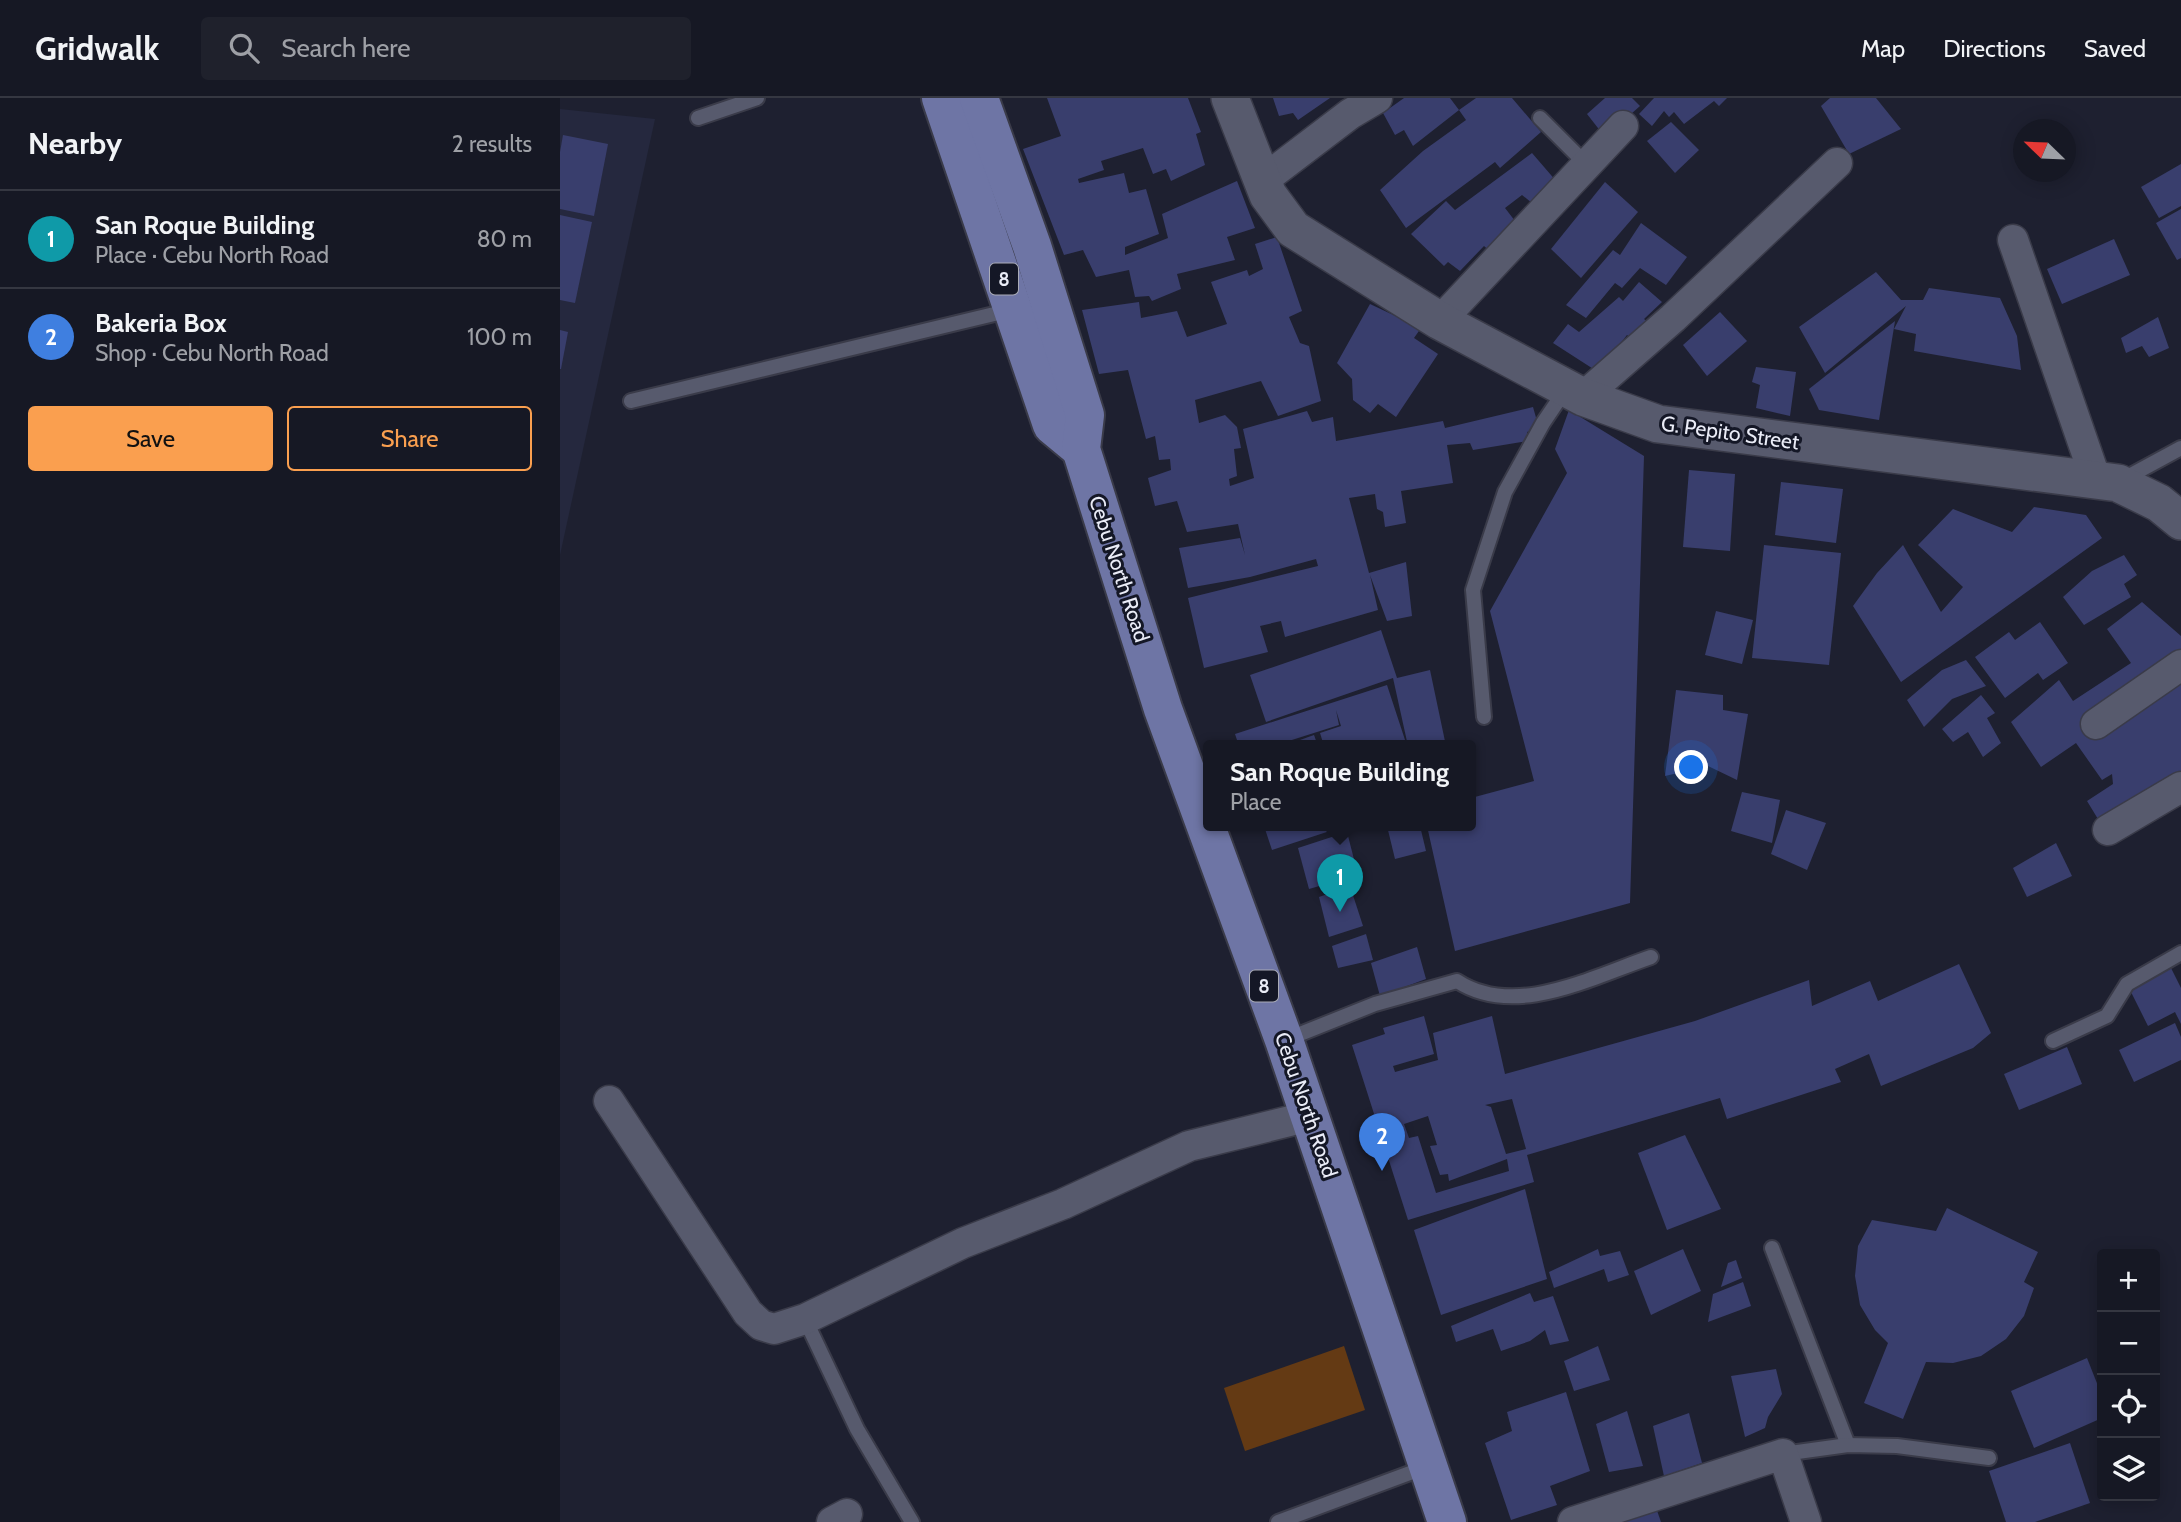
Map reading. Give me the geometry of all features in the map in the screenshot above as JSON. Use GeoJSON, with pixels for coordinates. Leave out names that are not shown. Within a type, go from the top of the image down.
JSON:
{"type":"FeatureCollection","features":[{"type":"Feature","properties":{"kind":"main road","name":"8"},"geometry":{"type":"LineString","coordinates":[[941,98],[1052,425],[1081,450]]}},
{"type":"Feature","properties":{"kind":"main road","name":"Cebu North Road"},"geometry":{"type":"LineString","coordinates":[[979,98],[1032,246],[1085,415],[1081,450],[1163,709],[1203,818]]}},
{"type":"Feature","properties":{"kind":"main road","name":"Cebu North Road"},"geometry":{"type":"LineString","coordinates":[[1208,831],[1284,1040],[1447,1522]]}},
{"type":"Feature","properties":{"kind":"street","name":"G. Pepito Street"},"geometry":{"type":"LineString","coordinates":[[1230,98],[1268,195],[1293,229],[1440,321],[1575,393],[1658,424],[2107,481],[2159,503],[2181,521]]}},
{"type":"Feature","properties":{"kind":"street"},"geometry":{"type":"LineString","coordinates":[[1262,181],[1350,114],[1377,98]]}},
{"type":"Feature","properties":{"kind":"street"},"geometry":{"type":"LineString","coordinates":[[1440,321],[1623,126]]}},
{"type":"Feature","properties":{"kind":"street"},"geometry":{"type":"LineString","coordinates":[[1575,393],[1673,318],[1837,163]]}},
{"type":"Feature","properties":{"kind":"street"},"geometry":{"type":"LineString","coordinates":[[2013,240],[2107,481]]}},
{"type":"Feature","properties":{"kind":"street"},"geometry":{"type":"LineString","coordinates":[[2096,724],[2181,665]]}},
{"type":"Feature","properties":{"kind":"street"},"geometry":{"type":"LineString","coordinates":[[2108,830],[2181,788]]}},
{"type":"Feature","properties":{"kind":"street"},"geometry":{"type":"LineString","coordinates":[[609,1101],[748,1313],[761,1325],[774,1329],[805,1319],[963,1243],[1063,1204],[1189,1146],[1310,1116]]}},
{"type":"Feature","properties":{"kind":"street"},"geometry":{"type":"LineString","coordinates":[[1573,1522],[1783,1454],[1806,1522]]}},
{"type":"Feature","properties":{"kind":"lane"},"geometry":{"type":"LineString","coordinates":[[698,118],[757,98]]}},
{"type":"Feature","properties":{"kind":"lane"},"geometry":{"type":"LineString","coordinates":[[1540,118],[1587,165]]}},
{"type":"Feature","properties":{"kind":"lane"},"geometry":{"type":"LineString","coordinates":[[631,401],[1014,309]]}},
{"type":"Feature","properties":{"kind":"lane"},"geometry":{"type":"LineString","coordinates":[[1484,717],[1473,590],[1505,492],[1543,423],[1575,393]]}},
{"type":"Feature","properties":{"kind":"lane"},"geometry":{"type":"LineString","coordinates":[[2107,481],[2181,448]]}},
{"type":"Feature","properties":{"kind":"lane"},"geometry":{"type":"LineString","coordinates":[[2053,1041],[2107,1016],[2127,984],[2181,953]]}},
{"type":"Feature","properties":{"kind":"lane"},"geometry":{"type":"LineString","coordinates":[[1284,1040],[1375,1004],[1457,981],[1473,991],[1534,996],[1651,957]]}},
{"type":"Feature","properties":{"kind":"lane"},"geometry":{"type":"LineString","coordinates":[[1772,1248],[1848,1446]]}},
{"type":"Feature","properties":{"kind":"lane"},"geometry":{"type":"LineString","coordinates":[[805,1319],[858,1429],[912,1522]]}},
{"type":"Feature","properties":{"kind":"lane"},"geometry":{"type":"LineString","coordinates":[[1783,1454],[1848,1446],[1898,1447],[1989,1458]]}},
{"type":"Feature","properties":{"kind":"lane"},"geometry":{"type":"LineString","coordinates":[[1278,1522],[1427,1466]]}},
{"type":"Feature","properties":{"kind":"shaded area"},"geometry":{"type":"Polygon","coordinates":[[[560,109],[655,119],[560,555],[560,109]]]}},
{"type":"Feature","properties":{"kind":"shaded area"},"geometry":{"type":"Polygon","coordinates":[[[1344,1346],[1365,1410],[1245,1451],[1224,1388],[1344,1346]]]}},
{"type":"Feature","properties":{"kind":"building"},"geometry":{"type":"Polygon","coordinates":[[[1047,98],[1188,98],[1201,132],[1196,134],[1205,165],[1171,181],[1166,169],[1153,174],[1143,148],[1101,161],[1104,170],[1078,179],[1079,183],[1124,173],[1129,193],[1146,189],[1159,234],[1125,247],[1125,255],[1168,238],[1162,214],[1237,181],[1255,228],[1227,237],[1235,260],[1177,274],[1181,289],[1152,301],[1149,296],[1135,297],[1129,270],[1096,277],[1083,250],[1064,255],[1023,149],[1061,136],[1047,98]]]}},
{"type":"Feature","properties":{"kind":"building"},"geometry":{"type":"Polygon","coordinates":[[[1273,98],[1330,98],[1298,120],[1293,113],[1279,116],[1273,98]]]}},
{"type":"Feature","properties":{"kind":"building"},"geometry":{"type":"Polygon","coordinates":[[[1404,98],[1450,98],[1459,110],[1413,146],[1404,130],[1395,135],[1383,113],[1404,98]]]}},
{"type":"Feature","properties":{"kind":"building"},"geometry":{"type":"Polygon","coordinates":[[[1476,98],[1512,98],[1541,132],[1500,168],[1495,162],[1406,228],[1380,190],[1423,151],[1466,120],[1459,110],[1476,98]]]}},
{"type":"Feature","properties":{"kind":"building"},"geometry":{"type":"Polygon","coordinates":[[[1605,98],[1632,98],[1640,106],[1605,137],[1587,114],[1605,98]]]}},
{"type":"Feature","properties":{"kind":"building"},"geometry":{"type":"Polygon","coordinates":[[[1654,98],[1727,98],[1719,106],[1714,101],[1684,124],[1674,112],[1669,117],[1664,111],[1652,126],[1639,114],[1654,98]]]}},
{"type":"Feature","properties":{"kind":"building"},"geometry":{"type":"Polygon","coordinates":[[[1830,98],[1876,98],[1901,129],[1849,154],[1821,106],[1830,98]]]}},
{"type":"Feature","properties":{"kind":"building"},"geometry":{"type":"Polygon","coordinates":[[[1671,122],[1699,150],[1675,173],[1647,141],[1671,122]]]}},
{"type":"Feature","properties":{"kind":"building"},"geometry":{"type":"Polygon","coordinates":[[[563,135],[608,144],[594,216],[560,209],[560,152],[563,135]]]}},
{"type":"Feature","properties":{"kind":"building"},"geometry":{"type":"Polygon","coordinates":[[[1532,153],[1557,182],[1532,203],[1522,195],[1505,208],[1522,230],[1496,257],[1484,246],[1460,271],[1448,262],[1444,266],[1411,234],[1446,201],[1455,210],[1532,153]]]}},
{"type":"Feature","properties":{"kind":"building"},"geometry":{"type":"Polygon","coordinates":[[[2181,164],[2181,206],[2159,218],[2141,187],[2181,164]]]}},
{"type":"Feature","properties":{"kind":"building"},"geometry":{"type":"Polygon","coordinates":[[[1605,182],[1638,212],[1581,278],[1551,249],[1605,182]]]}},
{"type":"Feature","properties":{"kind":"building"},"geometry":{"type":"Polygon","coordinates":[[[2181,209],[2181,258],[2177,260],[2156,223],[2181,209]]]}},
{"type":"Feature","properties":{"kind":"building"},"geometry":{"type":"Polygon","coordinates":[[[560,215],[592,222],[575,303],[560,300],[560,215]]]}},
{"type":"Feature","properties":{"kind":"building"},"geometry":{"type":"Polygon","coordinates":[[[1641,223],[1687,257],[1666,285],[1640,268],[1622,288],[1615,283],[1586,318],[1566,305],[1613,250],[1620,255],[1641,223]]]}},
{"type":"Feature","properties":{"kind":"building"},"geometry":{"type":"Polygon","coordinates":[[[1277,237],[1302,311],[1289,317],[1300,343],[1309,346],[1321,401],[1278,416],[1261,381],[1195,400],[1199,423],[1225,415],[1237,427],[1241,448],[1234,449],[1237,476],[1229,479],[1230,486],[1254,478],[1243,429],[1307,411],[1312,422],[1333,417],[1336,441],[1443,421],[1445,428],[1533,407],[1539,428],[1527,432],[1528,441],[1473,450],[1470,443],[1447,445],[1453,483],[1401,491],[1406,523],[1385,527],[1383,512],[1377,509],[1375,494],[1349,498],[1369,573],[1406,562],[1412,616],[1387,621],[1370,575],[1378,610],[1285,637],[1281,621],[1260,626],[1268,652],[1204,668],[1188,598],[1318,566],[1316,559],[1250,577],[1188,588],[1179,548],[1240,538],[1245,555],[1238,524],[1187,532],[1177,501],[1155,506],[1148,478],[1171,470],[1170,459],[1159,460],[1155,436],[1146,439],[1128,370],[1099,374],[1082,310],[1139,302],[1141,318],[1177,311],[1187,337],[1227,324],[1211,282],[1247,270],[1249,276],[1263,269],[1255,244],[1277,237]]]}},
{"type":"Feature","properties":{"kind":"building"},"geometry":{"type":"Polygon","coordinates":[[[2114,239],[2130,275],[2062,304],[2047,269],[2114,239]]]}},
{"type":"Feature","properties":{"kind":"building"},"geometry":{"type":"Polygon","coordinates":[[[1876,272],[1901,300],[1923,300],[1929,288],[2000,298],[2017,336],[2021,370],[1914,351],[1916,334],[1894,329],[1906,306],[1825,373],[1799,327],[1876,272]]]}},
{"type":"Feature","properties":{"kind":"building"},"geometry":{"type":"Polygon","coordinates":[[[1639,282],[1662,302],[1644,319],[1650,324],[1635,341],[1627,335],[1598,372],[1553,343],[1568,324],[1579,332],[1619,297],[1623,301],[1639,282]]]}},
{"type":"Feature","properties":{"kind":"building"},"geometry":{"type":"Polygon","coordinates":[[[1370,304],[1421,328],[1414,338],[1438,354],[1396,417],[1378,404],[1370,413],[1353,400],[1352,379],[1337,363],[1370,304]]]}},
{"type":"Feature","properties":{"kind":"building"},"geometry":{"type":"Polygon","coordinates":[[[1720,312],[1747,341],[1707,376],[1683,345],[1720,312]]]}},
{"type":"Feature","properties":{"kind":"building"},"geometry":{"type":"Polygon","coordinates":[[[2158,317],[2169,348],[2149,357],[2142,346],[2126,353],[2121,338],[2158,317]]]}},
{"type":"Feature","properties":{"kind":"building"},"geometry":{"type":"Polygon","coordinates":[[[1895,321],[1879,420],[1819,410],[1809,389],[1895,321]]]}},
{"type":"Feature","properties":{"kind":"building"},"geometry":{"type":"Polygon","coordinates":[[[560,330],[568,332],[561,369],[560,369],[560,330]]]}},
{"type":"Feature","properties":{"kind":"building"},"geometry":{"type":"Polygon","coordinates":[[[1756,367],[1796,372],[1790,416],[1756,408],[1760,385],[1752,382],[1756,367]]]}},
{"type":"Feature","properties":{"kind":"building"},"geometry":{"type":"Polygon","coordinates":[[[1569,410],[1644,456],[1630,903],[1455,951],[1428,831],[1476,831],[1476,797],[1534,781],[1490,611],[1567,473],[1555,449],[1569,410]]]}},
{"type":"Feature","properties":{"kind":"building"},"geometry":{"type":"Polygon","coordinates":[[[1689,470],[1735,474],[1730,551],[1683,547],[1689,470]]]}},
{"type":"Feature","properties":{"kind":"building"},"geometry":{"type":"Polygon","coordinates":[[[1781,482],[1843,489],[1836,543],[1775,535],[1781,482]]]}},
{"type":"Feature","properties":{"kind":"building"},"geometry":{"type":"Polygon","coordinates":[[[2034,507],[2086,515],[2102,538],[1901,682],[1853,606],[1877,573],[1903,545],[1941,612],[1963,587],[1918,545],[1953,509],[2012,532],[2034,507]]]}},
{"type":"Feature","properties":{"kind":"building"},"geometry":{"type":"Polygon","coordinates":[[[1764,545],[1841,553],[1829,665],[1752,658],[1764,545]]]}},
{"type":"Feature","properties":{"kind":"building"},"geometry":{"type":"Polygon","coordinates":[[[2124,555],[2137,575],[2124,584],[2131,597],[2084,625],[2063,597],[2092,571],[2124,555]]]}},
{"type":"Feature","properties":{"kind":"building"},"geometry":{"type":"Polygon","coordinates":[[[2142,602],[2181,636],[2181,784],[2101,824],[2087,801],[2113,784],[2112,774],[2102,780],[2076,743],[2041,767],[2011,722],[2059,680],[2073,701],[2131,663],[2107,629],[2142,602]]]}},
{"type":"Feature","properties":{"kind":"building"},"geometry":{"type":"Polygon","coordinates":[[[1716,611],[1753,620],[1742,664],[1705,655],[1716,611]]]}},
{"type":"Feature","properties":{"kind":"building"},"geometry":{"type":"Polygon","coordinates":[[[2040,622],[2068,663],[2043,680],[2038,673],[2005,698],[1975,657],[2009,632],[2015,640],[2040,622]]]}},
{"type":"Feature","properties":{"kind":"building"},"geometry":{"type":"Polygon","coordinates":[[[1381,630],[1397,678],[1430,670],[1445,740],[1407,740],[1393,678],[1266,722],[1250,675],[1381,630]]]}},
{"type":"Feature","properties":{"kind":"building"},"geometry":{"type":"Polygon","coordinates":[[[1966,660],[1986,686],[1952,699],[1924,727],[1907,700],[1942,670],[1966,660]]]}},
{"type":"Feature","properties":{"kind":"building"},"geometry":{"type":"Polygon","coordinates":[[[1387,685],[1405,740],[1322,740],[1320,733],[1341,726],[1336,710],[1339,725],[1292,740],[1237,740],[1235,734],[1387,685]]]}},
{"type":"Feature","properties":{"kind":"building"},"geometry":{"type":"Polygon","coordinates":[[[1676,690],[1723,695],[1723,710],[1748,714],[1737,780],[1708,766],[1665,776],[1676,690]]]}},
{"type":"Feature","properties":{"kind":"building"},"geometry":{"type":"Polygon","coordinates":[[[1981,695],[1995,713],[1987,718],[2001,743],[1983,757],[1968,732],[1953,742],[1942,729],[1981,695]]]}},
{"type":"Feature","properties":{"kind":"building"},"geometry":{"type":"Polygon","coordinates":[[[1314,735],[1316,740],[1300,740],[1314,735]]]}},
{"type":"Feature","properties":{"kind":"building"},"geometry":{"type":"Polygon","coordinates":[[[1742,792],[1780,800],[1772,843],[1731,831],[1742,792]]]}},
{"type":"Feature","properties":{"kind":"building"},"geometry":{"type":"Polygon","coordinates":[[[1786,810],[1826,823],[1807,870],[1771,854],[1786,810]]]}},
{"type":"Feature","properties":{"kind":"building"},"geometry":{"type":"Polygon","coordinates":[[[1266,831],[1330,831],[1272,850],[1266,831]]]}},
{"type":"Feature","properties":{"kind":"building"},"geometry":{"type":"Polygon","coordinates":[[[1388,831],[1421,831],[1426,851],[1395,859],[1388,831]]]}},
{"type":"Feature","properties":{"kind":"building"},"geometry":{"type":"Polygon","coordinates":[[[1347,832],[1358,875],[1309,889],[1298,848],[1347,832]]]}},
{"type":"Feature","properties":{"kind":"building"},"geometry":{"type":"Polygon","coordinates":[[[2056,843],[2072,876],[2027,897],[2013,868],[2056,843]]]}},
{"type":"Feature","properties":{"kind":"building"},"geometry":{"type":"Polygon","coordinates":[[[1350,886],[1363,926],[1329,937],[1319,897],[1350,886]]]}},
{"type":"Feature","properties":{"kind":"building"},"geometry":{"type":"Polygon","coordinates":[[[1366,934],[1373,960],[1338,968],[1332,946],[1366,934]]]}},
{"type":"Feature","properties":{"kind":"building"},"geometry":{"type":"Polygon","coordinates":[[[1417,947],[1426,979],[1380,996],[1371,963],[1417,947]]]}},
{"type":"Feature","properties":{"kind":"building"},"geometry":{"type":"Polygon","coordinates":[[[1959,964],[1991,1033],[1973,1048],[1881,1086],[1869,1054],[1835,1069],[1841,1082],[1727,1119],[1720,1098],[1527,1155],[1534,1182],[1408,1220],[1352,1045],[1385,1034],[1383,1028],[1424,1016],[1434,1054],[1393,1066],[1395,1072],[1438,1060],[1433,1033],[1492,1016],[1505,1074],[1695,1021],[1809,980],[1812,1006],[1870,981],[1878,1001],[1959,964]],[[1512,1099],[1485,1105],[1491,1107],[1506,1154],[1526,1149],[1512,1099]],[[1428,1116],[1404,1124],[1409,1138],[1418,1136],[1436,1193],[1509,1171],[1507,1159],[1449,1181],[1448,1174],[1440,1175],[1430,1146],[1437,1145],[1428,1116]]]}},
{"type":"Feature","properties":{"kind":"building"},"geometry":{"type":"Polygon","coordinates":[[[2171,968],[2181,988],[2181,1024],[2175,1012],[2148,1026],[2130,990],[2171,968]]]}},
{"type":"Feature","properties":{"kind":"building"},"geometry":{"type":"Polygon","coordinates":[[[2175,1023],[2181,1037],[2181,1060],[2134,1082],[2119,1050],[2175,1023]]]}},
{"type":"Feature","properties":{"kind":"building"},"geometry":{"type":"Polygon","coordinates":[[[2067,1047],[2082,1084],[2019,1110],[2004,1074],[2067,1047]]]}},
{"type":"Feature","properties":{"kind":"building"},"geometry":{"type":"Polygon","coordinates":[[[1685,1135],[1721,1209],[1667,1230],[1638,1153],[1685,1135]]]}},
{"type":"Feature","properties":{"kind":"building"},"geometry":{"type":"Polygon","coordinates":[[[1525,1189],[1547,1279],[1441,1315],[1414,1230],[1525,1189]]]}},
{"type":"Feature","properties":{"kind":"building"},"geometry":{"type":"Polygon","coordinates":[[[1947,1208],[2038,1252],[2024,1282],[2034,1288],[2024,1316],[2006,1339],[1981,1356],[1953,1363],[1926,1362],[1903,1419],[1864,1403],[1888,1343],[1875,1330],[1860,1305],[1855,1276],[1858,1246],[1872,1220],[1936,1231],[1947,1208]]]}},
{"type":"Feature","properties":{"kind":"building"},"geometry":{"type":"Polygon","coordinates":[[[1598,1249],[1600,1256],[1620,1251],[1629,1275],[1608,1282],[1604,1269],[1554,1288],[1549,1272],[1598,1249]]]}},
{"type":"Feature","properties":{"kind":"building"},"geometry":{"type":"Polygon","coordinates":[[[1683,1249],[1701,1291],[1651,1315],[1634,1271],[1683,1249]]]}},
{"type":"Feature","properties":{"kind":"building"},"geometry":{"type":"Polygon","coordinates":[[[1736,1260],[1742,1278],[1721,1287],[1728,1263],[1736,1260]]]}},
{"type":"Feature","properties":{"kind":"building"},"geometry":{"type":"Polygon","coordinates":[[[1743,1282],[1751,1306],[1708,1322],[1713,1294],[1743,1282]]]}},
{"type":"Feature","properties":{"kind":"building"},"geometry":{"type":"Polygon","coordinates":[[[1530,1293],[1534,1302],[1553,1296],[1569,1341],[1550,1345],[1545,1330],[1530,1341],[1501,1351],[1493,1329],[1456,1342],[1451,1326],[1530,1293]]]}},
{"type":"Feature","properties":{"kind":"building"},"geometry":{"type":"Polygon","coordinates":[[[1598,1346],[1610,1380],[1574,1391],[1564,1361],[1598,1346]]]}},
{"type":"Feature","properties":{"kind":"building"},"geometry":{"type":"Polygon","coordinates":[[[2087,1358],[2097,1383],[2097,1420],[2034,1448],[2011,1391],[2087,1358]]]}},
{"type":"Feature","properties":{"kind":"building"},"geometry":{"type":"Polygon","coordinates":[[[1776,1369],[1782,1394],[1768,1417],[1765,1428],[1745,1437],[1731,1376],[1776,1369]]]}},
{"type":"Feature","properties":{"kind":"building"},"geometry":{"type":"Polygon","coordinates":[[[1566,1392],[1590,1471],[1550,1486],[1557,1505],[1511,1520],[1485,1443],[1512,1431],[1507,1412],[1566,1392]]]}},
{"type":"Feature","properties":{"kind":"building"},"geometry":{"type":"Polygon","coordinates":[[[1627,1411],[1643,1466],[1609,1472],[1596,1424],[1627,1411]]]}},
{"type":"Feature","properties":{"kind":"building"},"geometry":{"type":"Polygon","coordinates":[[[1689,1413],[1702,1463],[1664,1476],[1653,1426],[1689,1413]]]}},
{"type":"Feature","properties":{"kind":"building"},"geometry":{"type":"Polygon","coordinates":[[[2070,1443],[2090,1503],[2035,1522],[2006,1522],[1989,1471],[2070,1443]]]}},
{"type":"Feature","properties":{"kind":"building"},"geometry":{"type":"Polygon","coordinates":[[[1654,1502],[1661,1522],[1612,1522],[1654,1502]]]}},
{"type":"Feature","properties":{"kind":"place","name":"San Roque Building"},"geometry":{"type":"Point","coordinates":[1340,912]}},
{"type":"Feature","properties":{"kind":"place","name":"Bakeria Box"},"geometry":{"type":"Point","coordinates":[1382,1171]}}]}
